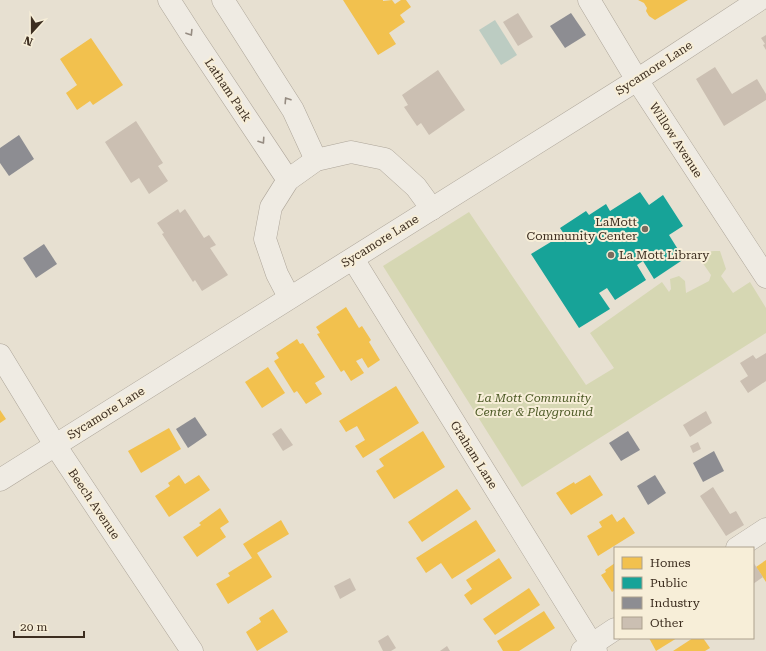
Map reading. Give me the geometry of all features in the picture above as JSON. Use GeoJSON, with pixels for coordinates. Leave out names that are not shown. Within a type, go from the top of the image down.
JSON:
{"type":"FeatureCollection","features":[{"type":"Feature","properties":{"kind":"street","name":"Latham Park"},"geometry":{"type":"LineString","coordinates":[[169,0],[288,180]]}},
{"type":"Feature","properties":{"kind":"street"},"geometry":{"type":"LineString","coordinates":[[223,0],[293,110],[316,160]]}},
{"type":"Feature","properties":{"kind":"street","name":"Willow Avenue"},"geometry":{"type":"LineString","coordinates":[[589,0],[637,80],[766,277]]}},
{"type":"Feature","properties":{"kind":"street","name":"Sycamore Lane"},"geometry":{"type":"LineString","coordinates":[[0,480],[289,297],[353,259],[637,80],[759,0]]}},
{"type":"Feature","properties":{"kind":"street"},"geometry":{"type":"LineString","coordinates":[[289,297],[277,274],[265,239],[271,207],[288,180],[316,160],[351,152],[385,159],[416,187],[432,209]]}},
{"type":"Feature","properties":{"kind":"street","name":"Graham Lane"},"geometry":{"type":"LineString","coordinates":[[353,259],[590,649]]}},
{"type":"Feature","properties":{"kind":"street","name":"Beech Avenue"},"geometry":{"type":"LineString","coordinates":[[0,355],[55,445],[192,651]]}},
{"type":"Feature","properties":{"kind":"street"},"geometry":{"type":"LineString","coordinates":[[739,547],[766,529]]}},
{"type":"Feature","properties":{"kind":"street"},"geometry":{"type":"LineString","coordinates":[[590,649],[614,630]]}},
{"type":"Feature","properties":{"kind":"green space","name":"La Mott Community Center & Playground"},"geometry":{"type":"Polygon","coordinates":[[[469,212],[586,385],[614,368],[590,333],[662,282],[669,292],[671,289],[670,279],[679,276],[685,281],[686,293],[709,281],[711,275],[700,259],[708,252],[720,251],[726,269],[721,276],[733,293],[750,282],[766,308],[766,333],[522,487],[383,266],[469,212]]]}},
{"type":"Feature","properties":{"kind":"shaded area"},"geometry":{"type":"Polygon","coordinates":[[[495,20],[517,55],[501,65],[479,30],[495,20]]]}},
{"type":"Feature","properties":{"kind":"building: Homes"},"geometry":{"type":"Polygon","coordinates":[[[343,0],[392,0],[395,4],[401,0],[406,0],[411,7],[400,15],[405,22],[389,33],[396,44],[378,55],[343,0]]]}},
{"type":"Feature","properties":{"kind":"building: Homes"},"geometry":{"type":"Polygon","coordinates":[[[638,0],[688,0],[655,20],[649,16],[644,3],[638,0]]]}},
{"type":"Feature","properties":{"kind":"building: Homes"},"geometry":{"type":"Polygon","coordinates":[[[91,38],[123,85],[93,105],[90,101],[77,110],[66,93],[77,85],[60,59],[91,38]]]}},
{"type":"Feature","properties":{"kind":"building: Homes"},"geometry":{"type":"Polygon","coordinates":[[[346,307],[359,328],[362,326],[371,340],[369,342],[380,360],[368,368],[362,358],[356,361],[364,373],[351,381],[344,370],[341,372],[317,334],[320,333],[316,327],[346,307]]]}},
{"type":"Feature","properties":{"kind":"building: Homes"},"geometry":{"type":"Polygon","coordinates":[[[297,339],[300,344],[303,343],[325,377],[315,383],[322,394],[306,404],[297,391],[294,393],[274,361],[279,358],[276,353],[297,339]]]}},
{"type":"Feature","properties":{"kind":"building: Homes"},"geometry":{"type":"Polygon","coordinates":[[[268,367],[285,393],[262,408],[245,382],[268,367]]]}},
{"type":"Feature","properties":{"kind":"building: Homes"},"geometry":{"type":"Polygon","coordinates":[[[396,386],[419,423],[363,458],[355,446],[365,440],[357,426],[346,432],[339,421],[396,386]]]}},
{"type":"Feature","properties":{"kind":"building: Homes"},"geometry":{"type":"Polygon","coordinates":[[[0,410],[6,419],[0,423],[0,410]]]}},
{"type":"Feature","properties":{"kind":"building: Homes"},"geometry":{"type":"Polygon","coordinates":[[[169,428],[181,449],[141,473],[128,451],[169,428]]]}},
{"type":"Feature","properties":{"kind":"building: Homes"},"geometry":{"type":"Polygon","coordinates":[[[423,431],[445,467],[394,499],[376,471],[384,466],[379,459],[423,431]]]}},
{"type":"Feature","properties":{"kind":"building: Homes"},"geometry":{"type":"Polygon","coordinates":[[[179,475],[185,484],[199,475],[210,490],[169,517],[155,496],[170,486],[168,483],[179,475]]]}},
{"type":"Feature","properties":{"kind":"building: Homes"},"geometry":{"type":"Polygon","coordinates":[[[590,475],[603,495],[571,515],[556,493],[574,482],[575,484],[590,475]]]}},
{"type":"Feature","properties":{"kind":"building: Homes"},"geometry":{"type":"Polygon","coordinates":[[[457,489],[471,509],[422,542],[408,522],[457,489]]]}},
{"type":"Feature","properties":{"kind":"building: Homes"},"geometry":{"type":"Polygon","coordinates":[[[220,508],[229,522],[220,528],[226,537],[197,557],[183,537],[201,525],[199,523],[220,508]]]}},
{"type":"Feature","properties":{"kind":"building: Homes"},"geometry":{"type":"Polygon","coordinates":[[[612,514],[617,522],[624,517],[635,533],[598,556],[587,536],[602,527],[599,522],[612,514]]]}},
{"type":"Feature","properties":{"kind":"building: Homes"},"geometry":{"type":"Polygon","coordinates":[[[281,520],[289,534],[257,553],[272,577],[228,604],[216,584],[230,576],[228,573],[252,558],[243,544],[281,520]]]}},
{"type":"Feature","properties":{"kind":"building: Homes"},"geometry":{"type":"Polygon","coordinates":[[[476,520],[496,551],[452,579],[441,563],[426,573],[416,558],[476,520]]]}},
{"type":"Feature","properties":{"kind":"building: Homes"},"geometry":{"type":"Polygon","coordinates":[[[499,558],[512,578],[471,605],[464,595],[472,589],[466,580],[499,558]]]}},
{"type":"Feature","properties":{"kind":"building: Homes"},"geometry":{"type":"Polygon","coordinates":[[[766,560],[766,582],[756,567],[766,560]]]}},
{"type":"Feature","properties":{"kind":"building: Homes"},"geometry":{"type":"Polygon","coordinates":[[[614,564],[614,591],[612,592],[601,575],[606,572],[605,570],[614,564]]]}},
{"type":"Feature","properties":{"kind":"building: Homes"},"geometry":{"type":"Polygon","coordinates":[[[529,588],[540,605],[495,635],[483,619],[529,588]]]}},
{"type":"Feature","properties":{"kind":"building: Homes"},"geometry":{"type":"Polygon","coordinates":[[[273,609],[288,632],[257,651],[246,632],[261,622],[259,618],[273,609]]]}},
{"type":"Feature","properties":{"kind":"building: Homes"},"geometry":{"type":"Polygon","coordinates":[[[544,611],[555,628],[519,651],[503,651],[497,641],[544,611]]]}},
{"type":"Feature","properties":{"kind":"building: Homes"},"geometry":{"type":"Polygon","coordinates":[[[650,639],[675,639],[656,651],[650,639]]]}},
{"type":"Feature","properties":{"kind":"building: Homes"},"geometry":{"type":"Polygon","coordinates":[[[691,639],[704,639],[710,648],[705,651],[673,651],[691,639]]]}},
{"type":"Feature","properties":{"kind":"building: Public"},"geometry":{"type":"Polygon","coordinates":[[[640,192],[649,205],[663,195],[683,226],[669,235],[684,259],[654,279],[643,261],[637,265],[646,280],[615,300],[607,288],[599,293],[610,309],[579,328],[531,254],[564,234],[560,228],[586,211],[589,215],[606,204],[610,211],[640,192]]]}},
{"type":"Feature","properties":{"kind":"building: Industry"},"geometry":{"type":"Polygon","coordinates":[[[571,13],[586,35],[565,48],[550,26],[571,13]]]}},
{"type":"Feature","properties":{"kind":"building: Industry"},"geometry":{"type":"Polygon","coordinates":[[[19,135],[34,159],[9,176],[0,163],[0,148],[19,135]]]}},
{"type":"Feature","properties":{"kind":"building: Industry"},"geometry":{"type":"Polygon","coordinates":[[[44,244],[57,264],[36,278],[23,258],[44,244]]]}},
{"type":"Feature","properties":{"kind":"building: Industry"},"geometry":{"type":"Polygon","coordinates":[[[195,417],[207,435],[188,448],[176,429],[195,417]]]}},
{"type":"Feature","properties":{"kind":"building: Industry"},"geometry":{"type":"Polygon","coordinates":[[[628,431],[640,450],[621,461],[609,443],[628,431]]]}},
{"type":"Feature","properties":{"kind":"building: Industry"},"geometry":{"type":"Polygon","coordinates":[[[714,451],[724,471],[703,482],[693,463],[714,451]]]}},
{"type":"Feature","properties":{"kind":"building: Industry"},"geometry":{"type":"Polygon","coordinates":[[[655,475],[666,493],[648,505],[637,486],[655,475]]]}},
{"type":"Feature","properties":{"kind":"building: Other"},"geometry":{"type":"Polygon","coordinates":[[[518,13],[533,37],[518,46],[503,22],[518,13]]]}},
{"type":"Feature","properties":{"kind":"building: Other"},"geometry":{"type":"Polygon","coordinates":[[[766,35],[766,50],[763,45],[765,44],[761,38],[766,35]]]}},
{"type":"Feature","properties":{"kind":"building: Other"},"geometry":{"type":"Polygon","coordinates":[[[715,67],[732,94],[757,79],[766,94],[766,100],[724,126],[696,79],[715,67]]]}},
{"type":"Feature","properties":{"kind":"building: Other"},"geometry":{"type":"Polygon","coordinates":[[[438,70],[465,110],[429,135],[421,123],[417,126],[404,107],[408,105],[402,95],[438,70]]]}},
{"type":"Feature","properties":{"kind":"building: Other"},"geometry":{"type":"Polygon","coordinates":[[[136,121],[163,163],[158,166],[168,181],[149,194],[139,178],[131,183],[105,142],[136,121]]]}},
{"type":"Feature","properties":{"kind":"building: Other"},"geometry":{"type":"Polygon","coordinates":[[[178,209],[180,213],[185,209],[204,238],[209,235],[216,245],[210,248],[228,275],[202,291],[195,280],[193,282],[162,234],[164,233],[157,223],[178,209]]]}},
{"type":"Feature","properties":{"kind":"building: Other"},"geometry":{"type":"Polygon","coordinates":[[[766,353],[766,381],[748,393],[740,381],[748,376],[740,363],[753,355],[756,359],[766,353]]]}},
{"type":"Feature","properties":{"kind":"building: Other"},"geometry":{"type":"Polygon","coordinates":[[[706,411],[712,423],[690,437],[683,425],[706,411]]]}},
{"type":"Feature","properties":{"kind":"building: Other"},"geometry":{"type":"Polygon","coordinates":[[[281,428],[293,445],[283,451],[272,434],[281,428]]]}},
{"type":"Feature","properties":{"kind":"building: Other"},"geometry":{"type":"Polygon","coordinates":[[[698,442],[701,449],[693,453],[690,446],[698,442]]]}},
{"type":"Feature","properties":{"kind":"building: Other"},"geometry":{"type":"Polygon","coordinates":[[[713,487],[730,514],[736,511],[744,525],[726,536],[700,496],[713,487]]]}},
{"type":"Feature","properties":{"kind":"building: Other"},"geometry":{"type":"Polygon","coordinates":[[[754,564],[763,577],[754,583],[754,564]]]}},
{"type":"Feature","properties":{"kind":"building: Other"},"geometry":{"type":"Polygon","coordinates":[[[350,578],[356,590],[340,599],[334,586],[350,578]]]}},
{"type":"Feature","properties":{"kind":"building: Other"},"geometry":{"type":"Polygon","coordinates":[[[388,635],[396,648],[391,651],[383,651],[378,641],[388,635]]]}},
{"type":"Feature","properties":{"kind":"building: Other"},"geometry":{"type":"Polygon","coordinates":[[[447,646],[450,651],[440,651],[447,646]]]}},
{"type":"Feature","properties":{"kind":"place","name":"LaMott Community Center"},"geometry":{"type":"Point","coordinates":[645,229]}},
{"type":"Feature","properties":{"kind":"place","name":"La Mott Library"},"geometry":{"type":"Point","coordinates":[611,255]}}]}
